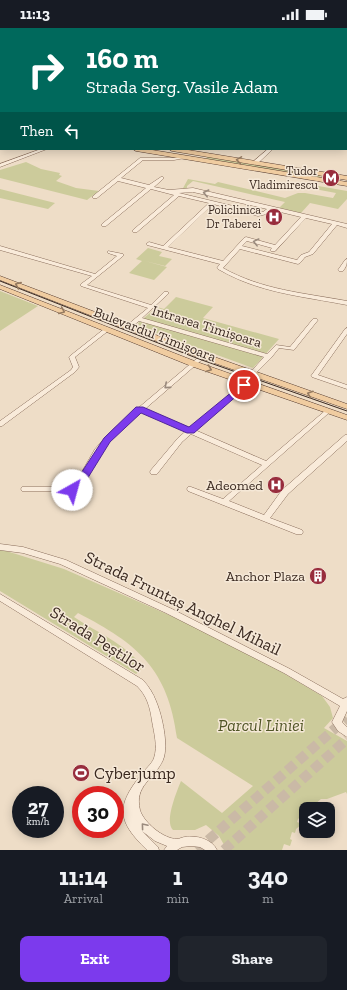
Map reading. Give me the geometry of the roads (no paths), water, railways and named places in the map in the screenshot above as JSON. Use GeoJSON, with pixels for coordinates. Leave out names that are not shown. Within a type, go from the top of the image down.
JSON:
{"type":"FeatureCollection","features":[{"type":"Feature","properties":{"kind":"main road"},"geometry":{"type":"LineString","coordinates":[[144,150],[347,184]]}},
{"type":"Feature","properties":{"kind":"main road"},"geometry":{"type":"LineString","coordinates":[[179,150],[347,178]]}},
{"type":"Feature","properties":{"kind":"main road"},"geometry":{"type":"LineString","coordinates":[[194,158],[199,153]]}},
{"type":"Feature","properties":{"kind":"main road","name":"Bulevardul Timișoara"},"geometry":{"type":"LineString","coordinates":[[0,278],[203,356],[347,406]]}},
{"type":"Feature","properties":{"kind":"main road","name":"Bulevardul Timișoara"},"geometry":{"type":"LineString","coordinates":[[0,287],[194,364],[347,418]]}},
{"type":"Feature","properties":{"kind":"main road"},"geometry":{"type":"LineString","coordinates":[[47,305],[55,299]]}},
{"type":"Feature","properties":{"kind":"main road"},"geometry":{"type":"LineString","coordinates":[[118,335],[128,327]]}},
{"type":"Feature","properties":{"kind":"street"},"geometry":{"type":"LineString","coordinates":[[0,165],[35,150]]}},
{"type":"Feature","properties":{"kind":"street"},"geometry":{"type":"LineString","coordinates":[[0,165],[42,150]]}},
{"type":"Feature","properties":{"kind":"street"},"geometry":{"type":"LineString","coordinates":[[142,160],[144,150]]}},
{"type":"Feature","properties":{"kind":"street"},"geometry":{"type":"LineString","coordinates":[[256,162],[268,150]]}},
{"type":"Feature","properties":{"kind":"street"},"geometry":{"type":"LineString","coordinates":[[95,197],[142,160],[177,159],[183,157]]}},
{"type":"Feature","properties":{"kind":"street"},"geometry":{"type":"LineString","coordinates":[[104,225],[161,178]]}},
{"type":"Feature","properties":{"kind":"street"},"geometry":{"type":"LineString","coordinates":[[117,179],[251,212],[262,214],[271,208]]}},
{"type":"Feature","properties":{"kind":"street"},"geometry":{"type":"LineString","coordinates":[[168,192],[193,190],[347,226]]}},
{"type":"Feature","properties":{"kind":"street"},"geometry":{"type":"LineString","coordinates":[[135,231],[178,194]]}},
{"type":"Feature","properties":{"kind":"street"},"geometry":{"type":"LineString","coordinates":[[164,248],[212,203]]}},
{"type":"Feature","properties":{"kind":"street"},"geometry":{"type":"LineString","coordinates":[[251,212],[257,205]]}},
{"type":"Feature","properties":{"kind":"street"},"geometry":{"type":"LineString","coordinates":[[269,254],[305,216]]}},
{"type":"Feature","properties":{"kind":"street"},"geometry":{"type":"LineString","coordinates":[[239,246],[298,262],[303,256],[311,253],[336,223]]}},
{"type":"Feature","properties":{"kind":"street"},"geometry":{"type":"LineString","coordinates":[[276,247],[246,239],[220,267],[255,284],[292,294],[347,303]]}},
{"type":"Feature","properties":{"kind":"street"},"geometry":{"type":"LineString","coordinates":[[149,244],[223,263]]}},
{"type":"Feature","properties":{"kind":"street"},"geometry":{"type":"LineString","coordinates":[[0,248],[96,276]]}},
{"type":"Feature","properties":{"kind":"street"},"geometry":{"type":"LineString","coordinates":[[110,252],[120,255],[83,286],[152,307]]}},
{"type":"Feature","properties":{"kind":"street"},"geometry":{"type":"LineString","coordinates":[[340,270],[347,261]]}},
{"type":"Feature","properties":{"kind":"street"},"geometry":{"type":"LineString","coordinates":[[128,327],[166,293]]}},
{"type":"Feature","properties":{"kind":"street","name":"Intrarea Timișoara"},"geometry":{"type":"LineString","coordinates":[[138,319],[269,357]]}},
{"type":"Feature","properties":{"kind":"street"},"geometry":{"type":"LineString","coordinates":[[252,374],[278,346],[292,349],[315,320]]}},
{"type":"Feature","properties":{"kind":"street"},"geometry":{"type":"LineString","coordinates":[[0,424],[73,371],[76,367],[72,357],[106,330]]}},
{"type":"Feature","properties":{"kind":"street"},"geometry":{"type":"LineString","coordinates":[[347,330],[314,376],[347,387]]}},
{"type":"Feature","properties":{"kind":"street"},"geometry":{"type":"LineString","coordinates":[[25,489],[72,490],[78,486],[107,440],[140,409],[203,356]]}},
{"type":"Feature","properties":{"kind":"street"},"geometry":{"type":"LineString","coordinates":[[154,472],[174,446],[247,383]]}},
{"type":"Feature","properties":{"kind":"street"},"geometry":{"type":"LineString","coordinates":[[140,409],[267,464]]}},
{"type":"Feature","properties":{"kind":"street"},"geometry":{"type":"LineString","coordinates":[[224,502],[328,411]]}},
{"type":"Feature","properties":{"kind":"street"},"geometry":{"type":"LineString","coordinates":[[265,519],[285,492],[347,436]]}},
{"type":"Feature","properties":{"kind":"street"},"geometry":{"type":"LineString","coordinates":[[191,489],[299,532]]}},
{"type":"Feature","properties":{"kind":"street","name":"Strada Fruntaș Anghel Mihail"},"geometry":{"type":"LineString","coordinates":[[0,547],[22,550],[63,562],[176,614],[346,703]]}},
{"type":"Feature","properties":{"kind":"street","name":"Strada Peștilor"},"geometry":{"type":"LineString","coordinates":[[0,597],[140,683],[146,689],[156,710],[161,749],[157,762],[136,788],[127,803],[127,814],[138,837],[154,850]]}},
{"type":"Feature","properties":{"kind":"street"},"geometry":{"type":"LineString","coordinates":[[344,730],[338,724],[338,720],[346,703]]}},
{"type":"Feature","properties":{"kind":"street"},"geometry":{"type":"LineString","coordinates":[[136,788],[134,801],[139,821],[156,837],[173,847],[191,840],[198,841],[212,850]]}},
{"type":"Feature","properties":{"kind":"tunnel"},"geometry":{"type":"LineString","coordinates":[[197,850],[347,718]]}},
{"type":"Feature","properties":{"kind":"tunnel"},"geometry":{"type":"LineString","coordinates":[[224,850],[347,739]]}},
{"type":"Feature","properties":{"kind":"tram line"},"geometry":{"type":"LineString","coordinates":[[0,281],[199,359],[347,411]]}},
{"type":"Feature","properties":{"kind":"place","name":"Tudor Vladimirescu"},"geometry":{"type":"Point","coordinates":[331,178]}},
{"type":"Feature","properties":{"kind":"place","name":"Policlinica Dr Taberei"},"geometry":{"type":"Point","coordinates":[274,217]}},
{"type":"Feature","properties":{"kind":"place","name":"Adeomed"},"geometry":{"type":"Point","coordinates":[276,485]}},
{"type":"Feature","properties":{"kind":"place","name":"Anchor Plaza"},"geometry":{"type":"Point","coordinates":[318,576]}},
{"type":"Feature","properties":{"kind":"place","name":"Cyberjump"},"geometry":{"type":"Point","coordinates":[81,773]}},
{"type":"Feature","properties":{"kind":"park label","name":"Parcul Liniei"},"geometry":{"type":"Point","coordinates":[261,725]}}]}
